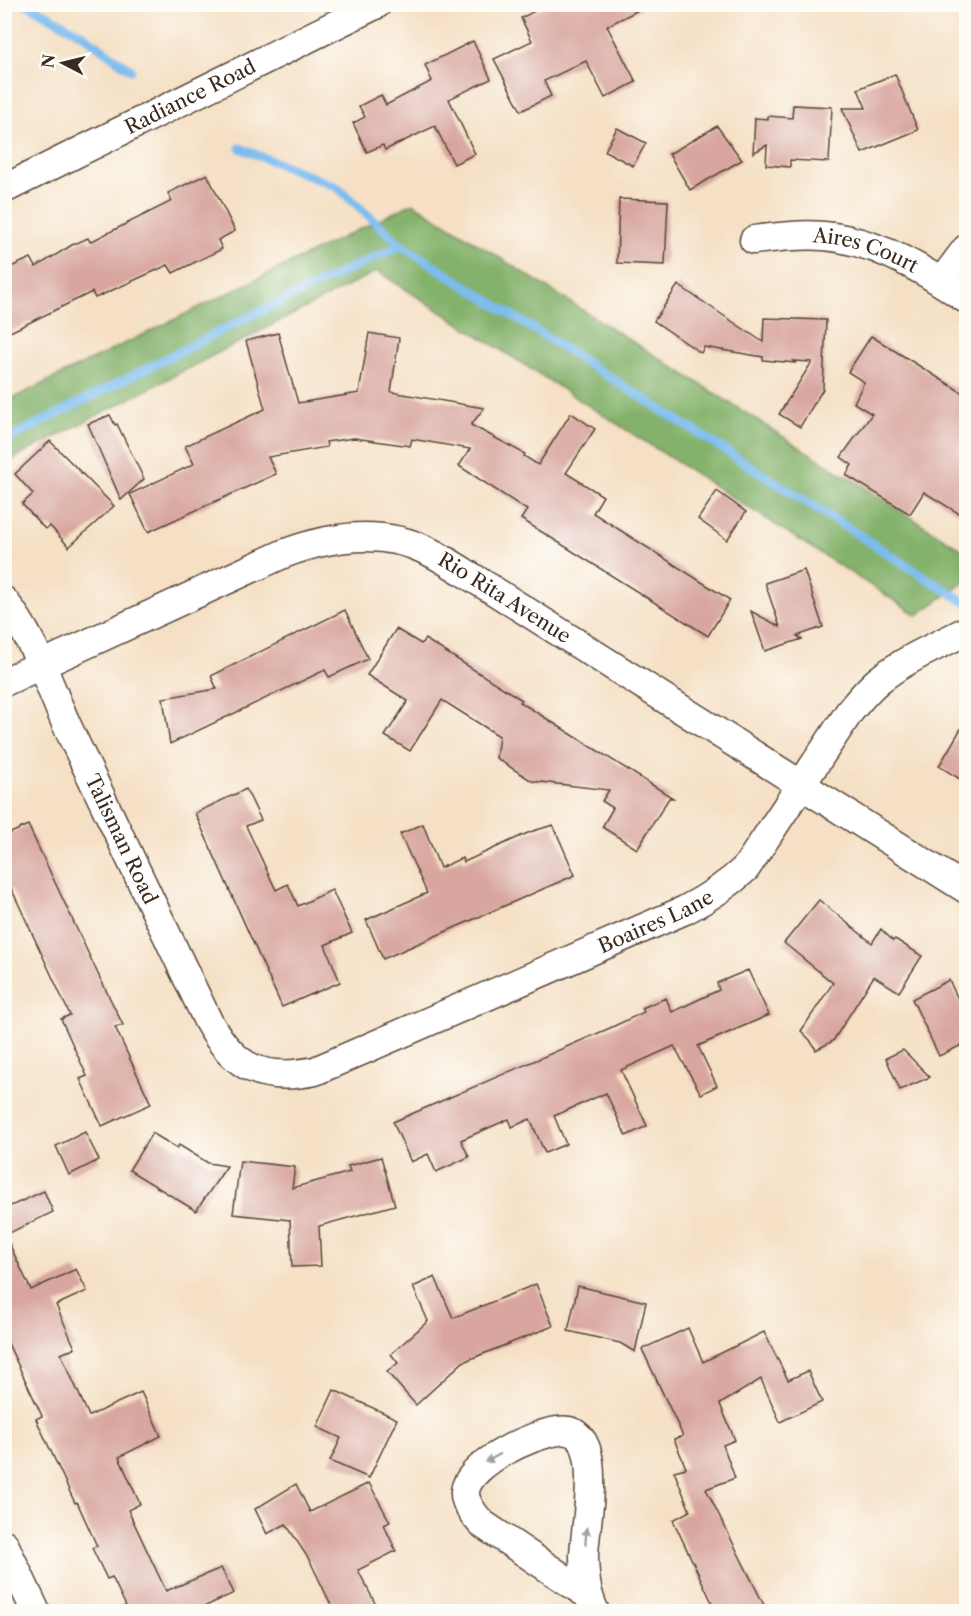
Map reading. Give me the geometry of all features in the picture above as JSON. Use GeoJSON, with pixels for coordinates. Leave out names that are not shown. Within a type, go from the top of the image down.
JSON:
{"type":"FeatureCollection","features":[{"type":"Feature","properties":{"kind":"street","name":"Radiance Road"},"geometry":{"type":"LineString","coordinates":[[4,189],[377,4]]}},
{"type":"Feature","properties":{"kind":"street","name":"Aires Court"},"geometry":{"type":"LineString","coordinates":[[754,240],[791,236],[824,236],[859,242],[942,282],[966,299]]}},
{"type":"Feature","properties":{"kind":"street"},"geometry":{"type":"LineString","coordinates":[[942,282],[966,249]]}},
{"type":"Feature","properties":{"kind":"street","name":"Rio Rita Avenue"},"geometry":{"type":"LineString","coordinates":[[4,682],[309,544],[346,538],[390,539],[426,550],[488,586],[966,889]]}},
{"type":"Feature","properties":{"kind":"street","name":"Talisman Road"},"geometry":{"type":"LineString","coordinates":[[4,601],[19,618],[208,1022],[220,1042],[235,1058],[250,1068]]}},
{"type":"Feature","properties":{"kind":"street","name":"Boaires Lane"},"geometry":{"type":"LineString","coordinates":[[250,1068],[282,1075],[315,1071],[685,910],[727,886],[746,868],[850,711],[867,691],[880,678],[966,631]]}},
{"type":"Feature","properties":{"kind":"street"},"geometry":{"type":"LineString","coordinates":[[561,1430],[577,1435],[588,1451],[591,1472],[584,1556],[591,1603],[482,1523],[468,1507],[465,1491],[471,1476],[487,1460],[540,1435],[561,1430]]}},
{"type":"Feature","properties":{"kind":"street"},"geometry":{"type":"LineString","coordinates":[[4,1544],[36,1611]]}},
{"type":"Feature","properties":{"kind":"green space"},"geometry":{"type":"Polygon","coordinates":[[[413,203],[966,552],[966,581],[917,615],[377,271],[5,463],[5,402],[413,203]]]}},
{"type":"Feature","properties":{"kind":"building"},"geometry":{"type":"Polygon","coordinates":[[[548,4],[650,4],[607,26],[636,82],[605,98],[586,61],[544,81],[551,96],[521,111],[494,59],[532,41],[521,18],[548,4]]]}},
{"type":"Feature","properties":{"kind":"building"},"geometry":{"type":"Polygon","coordinates":[[[473,41],[491,79],[449,99],[475,154],[454,164],[435,126],[385,150],[383,145],[367,152],[353,123],[365,117],[359,106],[381,95],[386,105],[432,81],[425,65],[473,41]]]}},
{"type":"Feature","properties":{"kind":"building"},"geometry":{"type":"Polygon","coordinates":[[[895,74],[918,130],[862,153],[842,108],[866,108],[858,89],[895,74]]]}},
{"type":"Feature","properties":{"kind":"building"},"geometry":{"type":"Polygon","coordinates":[[[793,105],[832,107],[829,162],[790,160],[790,167],[766,165],[767,145],[753,153],[755,118],[768,119],[768,116],[792,118],[793,105]]]}},
{"type":"Feature","properties":{"kind":"building"},"geometry":{"type":"Polygon","coordinates":[[[717,126],[742,160],[690,190],[669,154],[717,126]]]}},
{"type":"Feature","properties":{"kind":"building"},"geometry":{"type":"Polygon","coordinates":[[[617,128],[646,143],[633,166],[605,151],[617,128]]]}},
{"type":"Feature","properties":{"kind":"building"},"geometry":{"type":"Polygon","coordinates":[[[207,174],[235,231],[218,240],[222,249],[173,273],[168,265],[95,298],[92,292],[4,335],[4,270],[31,258],[36,267],[72,245],[88,238],[90,242],[172,201],[168,193],[207,174]]]}},
{"type":"Feature","properties":{"kind":"building"},"geometry":{"type":"Polygon","coordinates":[[[619,199],[668,201],[665,265],[617,263],[619,199]]]}},
{"type":"Feature","properties":{"kind":"building"},"geometry":{"type":"Polygon","coordinates":[[[678,285],[763,342],[764,318],[826,320],[823,389],[800,427],[779,414],[812,362],[763,360],[763,357],[704,347],[701,353],[654,321],[678,285]]]}},
{"type":"Feature","properties":{"kind":"building"},"geometry":{"type":"Polygon","coordinates":[[[278,333],[298,403],[359,393],[369,333],[399,338],[391,392],[484,408],[471,425],[525,454],[524,456],[538,465],[571,413],[595,429],[566,473],[603,496],[593,513],[730,600],[708,636],[521,519],[527,510],[459,466],[470,449],[412,439],[410,446],[354,438],[326,442],[327,447],[268,457],[276,474],[148,532],[130,494],[194,464],[185,446],[265,409],[246,341],[278,333]]]}},
{"type":"Feature","properties":{"kind":"building"},"geometry":{"type":"Polygon","coordinates":[[[871,336],[966,395],[966,518],[924,492],[910,514],[846,475],[852,465],[841,457],[872,414],[854,403],[864,382],[848,372],[871,336]]]}},
{"type":"Feature","properties":{"kind":"building"},"geometry":{"type":"Polygon","coordinates":[[[110,415],[115,425],[117,424],[144,479],[121,500],[88,424],[110,415]]]}},
{"type":"Feature","properties":{"kind":"building"},"geometry":{"type":"Polygon","coordinates":[[[50,441],[114,506],[69,547],[50,526],[45,529],[22,504],[33,494],[15,474],[50,441]]]}},
{"type":"Feature","properties":{"kind":"building"},"geometry":{"type":"Polygon","coordinates":[[[717,491],[746,512],[727,540],[698,519],[717,491]]]}},
{"type":"Feature","properties":{"kind":"building"},"geometry":{"type":"Polygon","coordinates":[[[804,570],[823,627],[797,636],[802,639],[765,651],[751,611],[780,627],[765,583],[804,570]]]}},
{"type":"Feature","properties":{"kind":"building"},"geometry":{"type":"Polygon","coordinates":[[[345,610],[368,659],[329,677],[325,670],[170,744],[163,698],[217,689],[211,676],[345,610]]]}},
{"type":"Feature","properties":{"kind":"building"},"geometry":{"type":"Polygon","coordinates":[[[396,629],[421,644],[425,639],[673,798],[669,798],[637,849],[602,827],[613,808],[602,801],[609,790],[532,781],[496,758],[499,736],[442,700],[410,751],[385,736],[408,701],[367,675],[396,629]]]}},
{"type":"Feature","properties":{"kind":"building"},"geometry":{"type":"Polygon","coordinates":[[[966,720],[966,783],[939,766],[966,720]]]}},
{"type":"Feature","properties":{"kind":"building"},"geometry":{"type":"Polygon","coordinates":[[[246,789],[261,820],[246,826],[276,890],[288,884],[298,906],[332,890],[352,933],[325,945],[340,982],[282,1007],[195,813],[246,789]]]}},
{"type":"Feature","properties":{"kind":"building"},"geometry":{"type":"Polygon","coordinates":[[[423,824],[440,868],[462,858],[464,862],[530,832],[553,825],[575,875],[383,959],[366,920],[427,893],[400,834],[423,824]]]}},
{"type":"Feature","properties":{"kind":"building"},"geometry":{"type":"Polygon","coordinates":[[[28,825],[123,1025],[115,1027],[151,1104],[102,1126],[80,1079],[87,1076],[61,1019],[70,1015],[11,888],[4,891],[4,836],[28,825]]]}},
{"type":"Feature","properties":{"kind":"building"},"geometry":{"type":"Polygon","coordinates":[[[819,900],[872,943],[881,929],[893,941],[895,939],[922,956],[899,992],[874,976],[833,1041],[816,1050],[801,1031],[833,983],[784,943],[819,900]]]}},
{"type":"Feature","properties":{"kind":"building"},"geometry":{"type":"Polygon","coordinates":[[[748,970],[769,1015],[698,1046],[717,1086],[701,1094],[674,1046],[621,1070],[647,1126],[626,1136],[606,1093],[554,1116],[566,1144],[545,1153],[530,1119],[512,1127],[509,1119],[461,1140],[469,1157],[436,1172],[428,1154],[411,1162],[393,1122],[610,1028],[644,1012],[642,1008],[666,998],[672,1012],[719,990],[717,983],[748,970]]]}},
{"type":"Feature","properties":{"kind":"building"},"geometry":{"type":"Polygon","coordinates":[[[949,980],[966,1016],[966,1043],[939,1056],[912,999],[949,980]]]}},
{"type":"Feature","properties":{"kind":"building"},"geometry":{"type":"Polygon","coordinates":[[[903,1050],[930,1077],[900,1090],[886,1058],[903,1050]]]}},
{"type":"Feature","properties":{"kind":"building"},"geometry":{"type":"Polygon","coordinates":[[[85,1132],[99,1160],[69,1175],[56,1146],[85,1132]]]}},
{"type":"Feature","properties":{"kind":"building"},"geometry":{"type":"Polygon","coordinates":[[[152,1133],[177,1148],[179,1145],[208,1163],[227,1166],[196,1211],[129,1170],[152,1133]]]}},
{"type":"Feature","properties":{"kind":"building"},"geometry":{"type":"Polygon","coordinates":[[[381,1157],[395,1205],[319,1226],[321,1266],[292,1267],[290,1220],[233,1214],[240,1161],[295,1167],[292,1188],[350,1172],[348,1166],[381,1157]]]}},
{"type":"Feature","properties":{"kind":"building"},"geometry":{"type":"Polygon","coordinates":[[[44,1191],[53,1212],[5,1235],[31,1290],[76,1269],[87,1291],[56,1305],[75,1348],[61,1354],[89,1416],[141,1392],[161,1436],[119,1457],[140,1504],[128,1510],[166,1591],[221,1568],[234,1593],[195,1611],[118,1611],[126,1606],[112,1577],[107,1579],[92,1548],[97,1546],[36,1419],[42,1416],[4,1335],[4,1209],[44,1191]]]}},
{"type":"Feature","properties":{"kind":"building"},"geometry":{"type":"Polygon","coordinates":[[[435,1277],[453,1318],[536,1284],[553,1326],[463,1362],[416,1405],[387,1372],[398,1363],[391,1354],[428,1321],[413,1287],[435,1277]]]}},
{"type":"Feature","properties":{"kind":"building"},"geometry":{"type":"Polygon","coordinates":[[[578,1286],[646,1302],[635,1352],[620,1343],[568,1331],[578,1286]]]}},
{"type":"Feature","properties":{"kind":"building"},"geometry":{"type":"Polygon","coordinates":[[[688,1328],[703,1362],[764,1332],[788,1380],[808,1371],[822,1402],[780,1422],[761,1379],[720,1404],[735,1440],[723,1445],[735,1478],[706,1489],[767,1611],[716,1611],[673,1520],[690,1511],[674,1471],[686,1468],[674,1439],[683,1436],[642,1349],[688,1328]]]}},
{"type":"Feature","properties":{"kind":"building"},"geometry":{"type":"Polygon","coordinates":[[[334,1390],[397,1419],[369,1478],[330,1461],[341,1438],[317,1427],[334,1390]]]}},
{"type":"Feature","properties":{"kind":"building"},"geometry":{"type":"Polygon","coordinates":[[[369,1483],[390,1522],[384,1525],[396,1551],[358,1570],[379,1611],[334,1611],[310,1561],[286,1524],[267,1534],[255,1509],[296,1484],[310,1512],[369,1483]]]}},
{"type":"Feature","properties":{"kind":"waterway"},"geometry":{"type":"LineString","coordinates":[[27,4],[83,35],[131,70]]}},
{"type":"Feature","properties":{"kind":"waterway"},"geometry":{"type":"LineString","coordinates":[[240,148],[337,187],[401,245]]}},
{"type":"Feature","properties":{"kind":"waterway"},"geometry":{"type":"LineString","coordinates":[[4,441],[244,319],[401,245],[966,603]]}}]}
